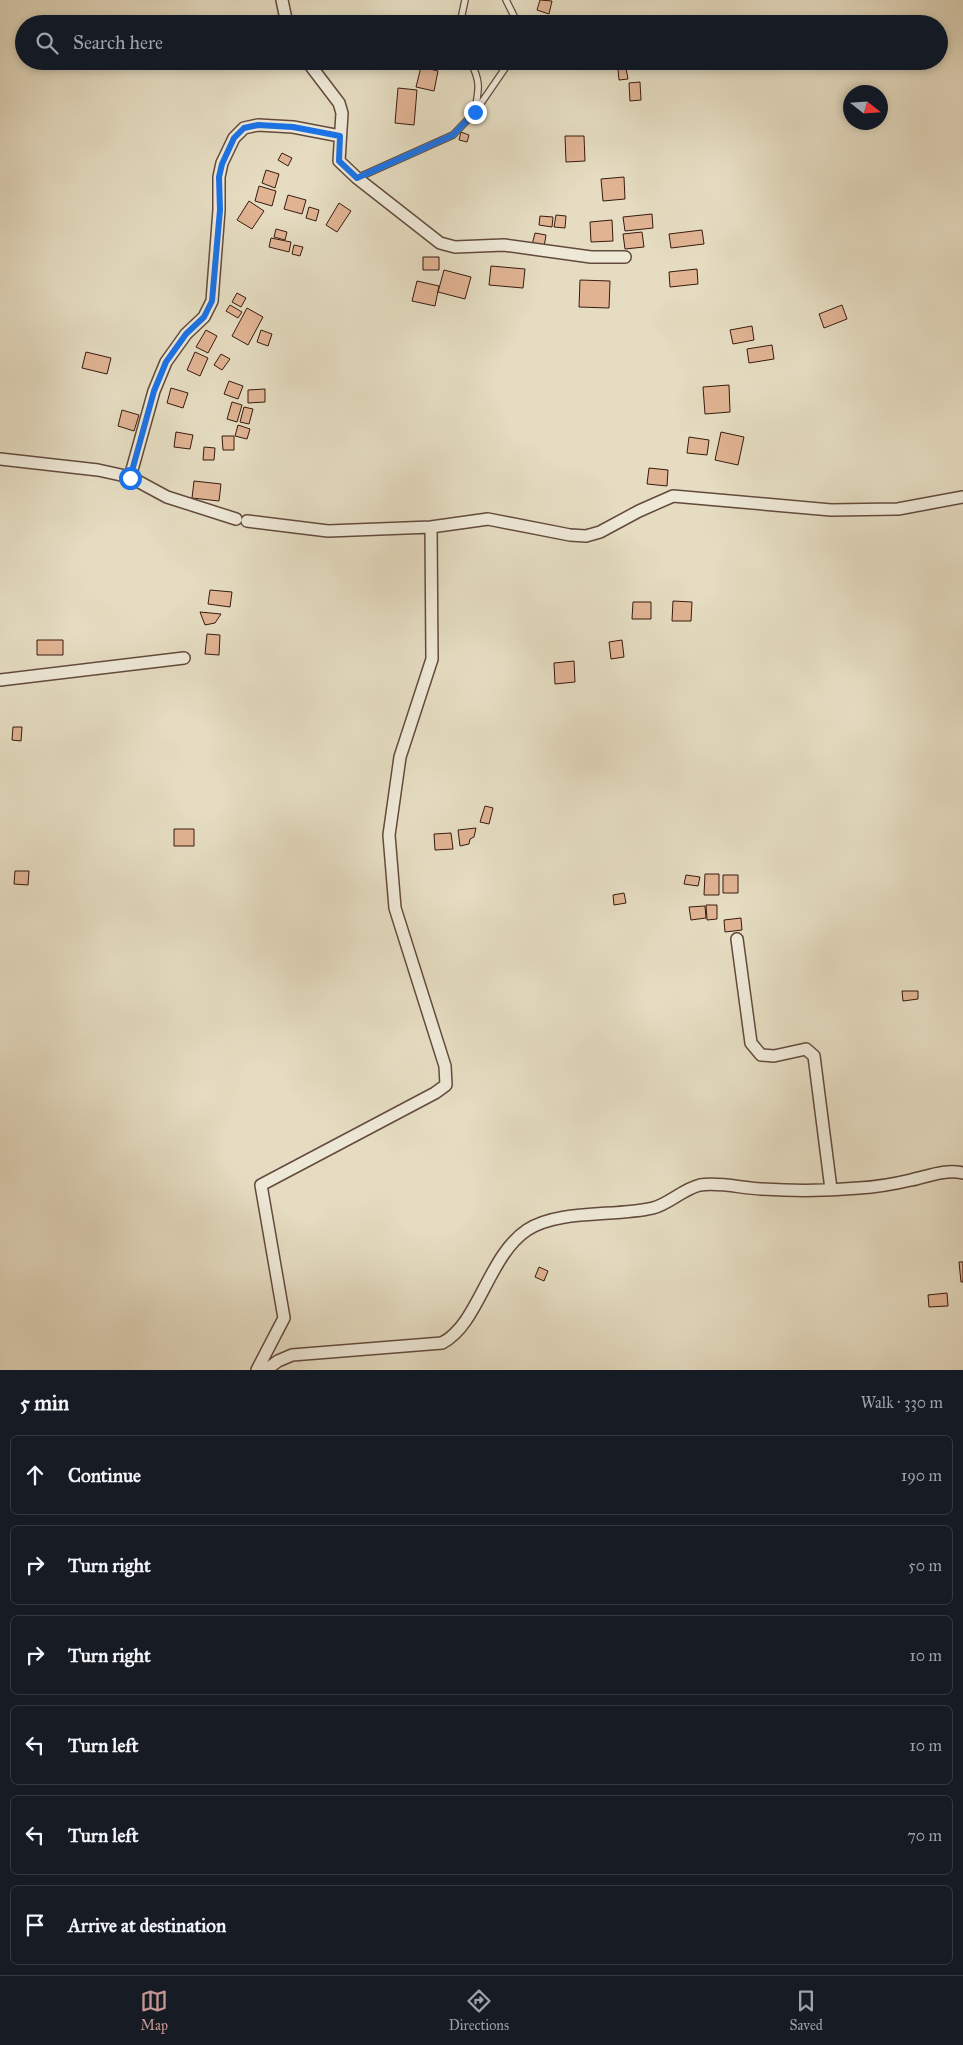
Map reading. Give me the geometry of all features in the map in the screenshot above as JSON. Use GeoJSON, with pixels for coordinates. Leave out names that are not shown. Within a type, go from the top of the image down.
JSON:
{"type":"FeatureCollection","features":[{"type":"Feature","properties":{"kind":"street"},"geometry":{"type":"LineString","coordinates":[[282,0],[285,15]]}},
{"type":"Feature","properties":{"kind":"street"},"geometry":{"type":"LineString","coordinates":[[314,70],[338,103],[342,113],[339,161],[357,178],[420,228],[448,246],[504,245],[591,258],[625,258]]}},
{"type":"Feature","properties":{"kind":"street"},"geometry":{"type":"LineString","coordinates":[[130,478],[154,391],[166,362],[186,334],[204,317],[212,301],[220,210],[219,177],[222,164],[234,138],[244,128],[258,125],[293,127],[340,136]]}},
{"type":"Feature","properties":{"kind":"street"},"geometry":{"type":"LineString","coordinates":[[0,459],[98,470],[130,478],[167,496],[241,520],[328,531],[431,527],[488,519],[570,535],[586,536],[600,532],[638,511],[673,496],[830,510],[898,509],[963,498]]}},
{"type":"Feature","properties":{"kind":"street"},"geometry":{"type":"LineString","coordinates":[[257,1370],[284,1318],[261,1186],[446,1085],[445,1066],[395,908],[389,835],[400,757],[432,659],[431,527]]}},
{"type":"Feature","properties":{"kind":"street"},"geometry":{"type":"LineString","coordinates":[[0,680],[184,658]]}},
{"type":"Feature","properties":{"kind":"street"},"geometry":{"type":"LineString","coordinates":[[737,939],[752,1043],[761,1055],[774,1056],[806,1049],[814,1056],[831,1189]]}},
{"type":"Feature","properties":{"kind":"street"},"geometry":{"type":"LineString","coordinates":[[266,1370],[278,1361],[292,1355],[442,1343],[452,1338],[462,1326],[499,1259],[526,1231],[543,1221],[655,1208],[699,1186],[716,1185],[768,1190],[831,1189],[884,1186],[935,1173],[955,1171],[963,1173]]}},
{"type":"Feature","properties":{"kind":"lane"},"geometry":{"type":"LineString","coordinates":[[462,15],[465,0]]}},
{"type":"Feature","properties":{"kind":"lane"},"geometry":{"type":"LineString","coordinates":[[506,0],[514,15]]}},
{"type":"Feature","properties":{"kind":"lane"},"geometry":{"type":"LineString","coordinates":[[475,70],[480,87],[475,112]]}},
{"type":"Feature","properties":{"kind":"lane"},"geometry":{"type":"LineString","coordinates":[[357,178],[453,135],[475,112],[504,70]]}},
{"type":"Feature","properties":{"kind":"building"},"geometry":{"type":"Polygon","coordinates":[[[540,0],[552,1],[549,14],[537,10],[540,0]]]}},
{"type":"Feature","properties":{"kind":"building"},"geometry":{"type":"Polygon","coordinates":[[[420,70],[438,71],[434,91],[416,87],[420,70]]]}},
{"type":"Feature","properties":{"kind":"building"},"geometry":{"type":"Polygon","coordinates":[[[618,70],[626,70],[628,79],[619,80],[618,70]]]}},
{"type":"Feature","properties":{"kind":"building"},"geometry":{"type":"Polygon","coordinates":[[[640,82],[641,100],[630,101],[629,83],[640,82]]]}},
{"type":"Feature","properties":{"kind":"building"},"geometry":{"type":"Polygon","coordinates":[[[398,88],[417,90],[414,125],[395,123],[398,88]]]}},
{"type":"Feature","properties":{"kind":"building"},"geometry":{"type":"Polygon","coordinates":[[[461,132],[469,135],[467,142],[459,140],[461,132]]]}},
{"type":"Feature","properties":{"kind":"building"},"geometry":{"type":"Polygon","coordinates":[[[565,136],[584,136],[585,161],[566,162],[565,136]]]}},
{"type":"Feature","properties":{"kind":"building"},"geometry":{"type":"Polygon","coordinates":[[[282,153],[292,158],[288,166],[278,160],[282,153]]]}},
{"type":"Feature","properties":{"kind":"building"},"geometry":{"type":"Polygon","coordinates":[[[266,170],[279,174],[275,188],[262,183],[266,170]]]}},
{"type":"Feature","properties":{"kind":"building"},"geometry":{"type":"Polygon","coordinates":[[[624,177],[625,199],[603,201],[601,179],[624,177]]]}},
{"type":"Feature","properties":{"kind":"building"},"geometry":{"type":"Polygon","coordinates":[[[259,186],[276,191],[272,206],[255,201],[259,186]]]}},
{"type":"Feature","properties":{"kind":"building"},"geometry":{"type":"Polygon","coordinates":[[[288,195],[306,200],[302,214],[284,209],[288,195]]]}},
{"type":"Feature","properties":{"kind":"building"},"geometry":{"type":"Polygon","coordinates":[[[249,201],[264,211],[252,229],[237,220],[249,201]]]}},
{"type":"Feature","properties":{"kind":"building"},"geometry":{"type":"Polygon","coordinates":[[[339,203],[351,211],[337,232],[326,225],[339,203]]]}},
{"type":"Feature","properties":{"kind":"building"},"geometry":{"type":"Polygon","coordinates":[[[309,207],[319,210],[316,221],[306,218],[309,207]]]}},
{"type":"Feature","properties":{"kind":"building"},"geometry":{"type":"Polygon","coordinates":[[[652,214],[653,228],[625,231],[623,217],[652,214]]]}},
{"type":"Feature","properties":{"kind":"building"},"geometry":{"type":"Polygon","coordinates":[[[556,215],[566,216],[565,228],[554,227],[556,215]]]}},
{"type":"Feature","properties":{"kind":"building"},"geometry":{"type":"Polygon","coordinates":[[[540,216],[553,217],[552,227],[539,225],[540,216]]]}},
{"type":"Feature","properties":{"kind":"building"},"geometry":{"type":"Polygon","coordinates":[[[612,220],[613,241],[591,242],[590,222],[612,220]]]}},
{"type":"Feature","properties":{"kind":"building"},"geometry":{"type":"Polygon","coordinates":[[[276,229],[287,232],[285,240],[274,237],[276,229]]]}},
{"type":"Feature","properties":{"kind":"building"},"geometry":{"type":"Polygon","coordinates":[[[702,230],[704,244],[671,248],[669,234],[702,230]]]}},
{"type":"Feature","properties":{"kind":"building"},"geometry":{"type":"Polygon","coordinates":[[[642,232],[644,247],[625,249],[623,234],[642,232]]]}},
{"type":"Feature","properties":{"kind":"building"},"geometry":{"type":"Polygon","coordinates":[[[535,233],[546,235],[544,247],[532,245],[535,233]]]}},
{"type":"Feature","properties":{"kind":"building"},"geometry":{"type":"Polygon","coordinates":[[[271,238],[291,242],[289,252],[269,247],[271,238]]]}},
{"type":"Feature","properties":{"kind":"building"},"geometry":{"type":"Polygon","coordinates":[[[294,245],[303,247],[300,256],[292,254],[294,245]]]}},
{"type":"Feature","properties":{"kind":"building"},"geometry":{"type":"Polygon","coordinates":[[[423,257],[439,257],[439,270],[423,270],[423,257]]]}},
{"type":"Feature","properties":{"kind":"building"},"geometry":{"type":"Polygon","coordinates":[[[491,266],[525,269],[523,288],[489,285],[491,266]]]}},
{"type":"Feature","properties":{"kind":"building"},"geometry":{"type":"Polygon","coordinates":[[[697,269],[698,284],[670,287],[669,272],[697,269]]]}},
{"type":"Feature","properties":{"kind":"building"},"geometry":{"type":"Polygon","coordinates":[[[444,270],[471,277],[465,299],[438,292],[444,270]]]}},
{"type":"Feature","properties":{"kind":"building"},"geometry":{"type":"Polygon","coordinates":[[[580,280],[610,281],[609,308],[579,307],[580,280]]]}},
{"type":"Feature","properties":{"kind":"building"},"geometry":{"type":"Polygon","coordinates":[[[417,281],[439,286],[435,306],[412,301],[417,281]]]}},
{"type":"Feature","properties":{"kind":"building"},"geometry":{"type":"Polygon","coordinates":[[[237,293],[246,298],[241,307],[232,302],[237,293]]]}},
{"type":"Feature","properties":{"kind":"building"},"geometry":{"type":"Polygon","coordinates":[[[230,305],[242,312],[238,318],[226,311],[230,305]]]}},
{"type":"Feature","properties":{"kind":"building"},"geometry":{"type":"Polygon","coordinates":[[[842,305],[847,319],[824,328],[819,314],[842,305]]]}},
{"type":"Feature","properties":{"kind":"building"},"geometry":{"type":"Polygon","coordinates":[[[247,308],[263,317],[248,345],[232,336],[247,308]]]}},
{"type":"Feature","properties":{"kind":"building"},"geometry":{"type":"Polygon","coordinates":[[[752,326],[754,340],[733,344],[730,330],[752,326]]]}},
{"type":"Feature","properties":{"kind":"building"},"geometry":{"type":"Polygon","coordinates":[[[206,330],[217,336],[208,353],[196,347],[206,330]]]}},
{"type":"Feature","properties":{"kind":"building"},"geometry":{"type":"Polygon","coordinates":[[[261,330],[272,334],[268,346],[257,342],[261,330]]]}},
{"type":"Feature","properties":{"kind":"building"},"geometry":{"type":"Polygon","coordinates":[[[772,345],[774,359],[749,363],[747,349],[772,345]]]}},
{"type":"Feature","properties":{"kind":"building"},"geometry":{"type":"Polygon","coordinates":[[[86,352],[111,358],[107,374],[82,368],[86,352]]]}},
{"type":"Feature","properties":{"kind":"building"},"geometry":{"type":"Polygon","coordinates":[[[195,352],[208,358],[200,376],[187,370],[195,352]]]}},
{"type":"Feature","properties":{"kind":"building"},"geometry":{"type":"Polygon","coordinates":[[[221,354],[230,359],[222,370],[214,365],[221,354]]]}},
{"type":"Feature","properties":{"kind":"building"},"geometry":{"type":"Polygon","coordinates":[[[229,381],[243,386],[238,399],[224,394],[229,381]]]}},
{"type":"Feature","properties":{"kind":"building"},"geometry":{"type":"Polygon","coordinates":[[[729,385],[730,412],[705,414],[703,387],[729,385]]]}},
{"type":"Feature","properties":{"kind":"building"},"geometry":{"type":"Polygon","coordinates":[[[171,388],[188,393],[183,408],[167,403],[171,388]]]}},
{"type":"Feature","properties":{"kind":"building"},"geometry":{"type":"Polygon","coordinates":[[[265,389],[265,402],[248,403],[248,390],[265,389]]]}},
{"type":"Feature","properties":{"kind":"building"},"geometry":{"type":"Polygon","coordinates":[[[232,402],[242,405],[237,422],[227,419],[232,402]]]}},
{"type":"Feature","properties":{"kind":"building"},"geometry":{"type":"Polygon","coordinates":[[[244,407],[253,409],[249,424],[240,422],[244,407]]]}},
{"type":"Feature","properties":{"kind":"building"},"geometry":{"type":"Polygon","coordinates":[[[122,410],[139,415],[134,431],[118,426],[122,410]]]}},
{"type":"Feature","properties":{"kind":"building"},"geometry":{"type":"Polygon","coordinates":[[[238,425],[250,429],[247,439],[235,436],[238,425]]]}},
{"type":"Feature","properties":{"kind":"building"},"geometry":{"type":"Polygon","coordinates":[[[176,432],[193,435],[190,449],[174,447],[176,432]]]}},
{"type":"Feature","properties":{"kind":"building"},"geometry":{"type":"Polygon","coordinates":[[[721,432],[744,437],[738,465],[715,460],[721,432]]]}},
{"type":"Feature","properties":{"kind":"building"},"geometry":{"type":"Polygon","coordinates":[[[222,436],[234,436],[234,450],[223,450],[222,436]]]}},
{"type":"Feature","properties":{"kind":"building"},"geometry":{"type":"Polygon","coordinates":[[[689,437],[709,440],[707,455],[687,453],[689,437]]]}},
{"type":"Feature","properties":{"kind":"building"},"geometry":{"type":"Polygon","coordinates":[[[204,447],[215,448],[214,460],[203,460],[204,447]]]}},
{"type":"Feature","properties":{"kind":"building"},"geometry":{"type":"Polygon","coordinates":[[[649,468],[668,470],[667,486],[647,484],[649,468]]]}},
{"type":"Feature","properties":{"kind":"building"},"geometry":{"type":"Polygon","coordinates":[[[194,481],[221,484],[219,501],[192,498],[194,481]]]}},
{"type":"Feature","properties":{"kind":"building"},"geometry":{"type":"Polygon","coordinates":[[[210,590],[232,592],[230,607],[208,604],[210,590]]]}},
{"type":"Feature","properties":{"kind":"building"},"geometry":{"type":"Polygon","coordinates":[[[673,601],[692,602],[691,621],[672,621],[673,601]]]}},
{"type":"Feature","properties":{"kind":"building"},"geometry":{"type":"Polygon","coordinates":[[[633,602],[651,602],[651,619],[632,619],[633,602]]]}},
{"type":"Feature","properties":{"kind":"building"},"geometry":{"type":"Polygon","coordinates":[[[200,612],[221,614],[215,623],[205,625],[200,612]]]}},
{"type":"Feature","properties":{"kind":"building"},"geometry":{"type":"Polygon","coordinates":[[[207,634],[220,635],[219,655],[205,654],[207,634]]]}},
{"type":"Feature","properties":{"kind":"building"},"geometry":{"type":"Polygon","coordinates":[[[37,640],[63,640],[63,655],[37,655],[37,640]]]}},
{"type":"Feature","properties":{"kind":"building"},"geometry":{"type":"Polygon","coordinates":[[[622,640],[624,657],[611,659],[609,642],[622,640]]]}},
{"type":"Feature","properties":{"kind":"building"},"geometry":{"type":"Polygon","coordinates":[[[574,661],[575,682],[555,684],[554,663],[574,661]]]}},
{"type":"Feature","properties":{"kind":"building"},"geometry":{"type":"Polygon","coordinates":[[[13,727],[22,727],[21,741],[12,740],[13,727]]]}},
{"type":"Feature","properties":{"kind":"building"},"geometry":{"type":"Polygon","coordinates":[[[485,806],[493,808],[489,824],[480,822],[485,806]]]}},
{"type":"Feature","properties":{"kind":"building"},"geometry":{"type":"Polygon","coordinates":[[[476,828],[474,837],[470,839],[469,844],[460,846],[458,830],[476,828]]]}},
{"type":"Feature","properties":{"kind":"building"},"geometry":{"type":"Polygon","coordinates":[[[174,829],[194,829],[194,846],[174,846],[174,829]]]}},
{"type":"Feature","properties":{"kind":"building"},"geometry":{"type":"Polygon","coordinates":[[[451,833],[453,849],[435,850],[434,834],[451,833]]]}},
{"type":"Feature","properties":{"kind":"building"},"geometry":{"type":"Polygon","coordinates":[[[15,871],[29,871],[28,885],[14,884],[15,871]]]}},
{"type":"Feature","properties":{"kind":"building"},"geometry":{"type":"Polygon","coordinates":[[[705,874],[719,874],[719,895],[704,895],[705,874]]]}},
{"type":"Feature","properties":{"kind":"building"},"geometry":{"type":"Polygon","coordinates":[[[686,875],[700,877],[698,886],[684,884],[686,875]]]}},
{"type":"Feature","properties":{"kind":"building"},"geometry":{"type":"Polygon","coordinates":[[[723,875],[738,875],[738,893],[723,893],[723,875]]]}},
{"type":"Feature","properties":{"kind":"building"},"geometry":{"type":"Polygon","coordinates":[[[624,893],[626,903],[614,905],[613,895],[624,893]]]}},
{"type":"Feature","properties":{"kind":"building"},"geometry":{"type":"Polygon","coordinates":[[[706,905],[717,905],[717,919],[707,920],[706,905]]]}},
{"type":"Feature","properties":{"kind":"building"},"geometry":{"type":"Polygon","coordinates":[[[705,906],[706,918],[691,920],[689,907],[705,906]]]}},
{"type":"Feature","properties":{"kind":"building"},"geometry":{"type":"Polygon","coordinates":[[[741,918],[742,930],[725,932],[724,920],[741,918]]]}},
{"type":"Feature","properties":{"kind":"building"},"geometry":{"type":"Polygon","coordinates":[[[902,991],[918,991],[918,999],[903,1001],[902,991]]]}},
{"type":"Feature","properties":{"kind":"building"},"geometry":{"type":"Polygon","coordinates":[[[959,1262],[963,1262],[963,1282],[961,1282],[959,1262]]]}},
{"type":"Feature","properties":{"kind":"building"},"geometry":{"type":"Polygon","coordinates":[[[539,1267],[548,1271],[544,1281],[535,1277],[539,1267]]]}},
{"type":"Feature","properties":{"kind":"building"},"geometry":{"type":"Polygon","coordinates":[[[947,1293],[948,1306],[929,1307],[928,1295],[947,1293]]]}},
{"type":"Feature","properties":{"kind":"route"},"geometry":{"type":"LineString","coordinates":[[130,478],[154,391],[166,362],[186,334],[204,317],[212,301],[220,210],[219,177],[227,152],[238,132],[249,126],[273,125],[340,136],[339,161],[357,178],[453,135],[475,112]]}}]}
